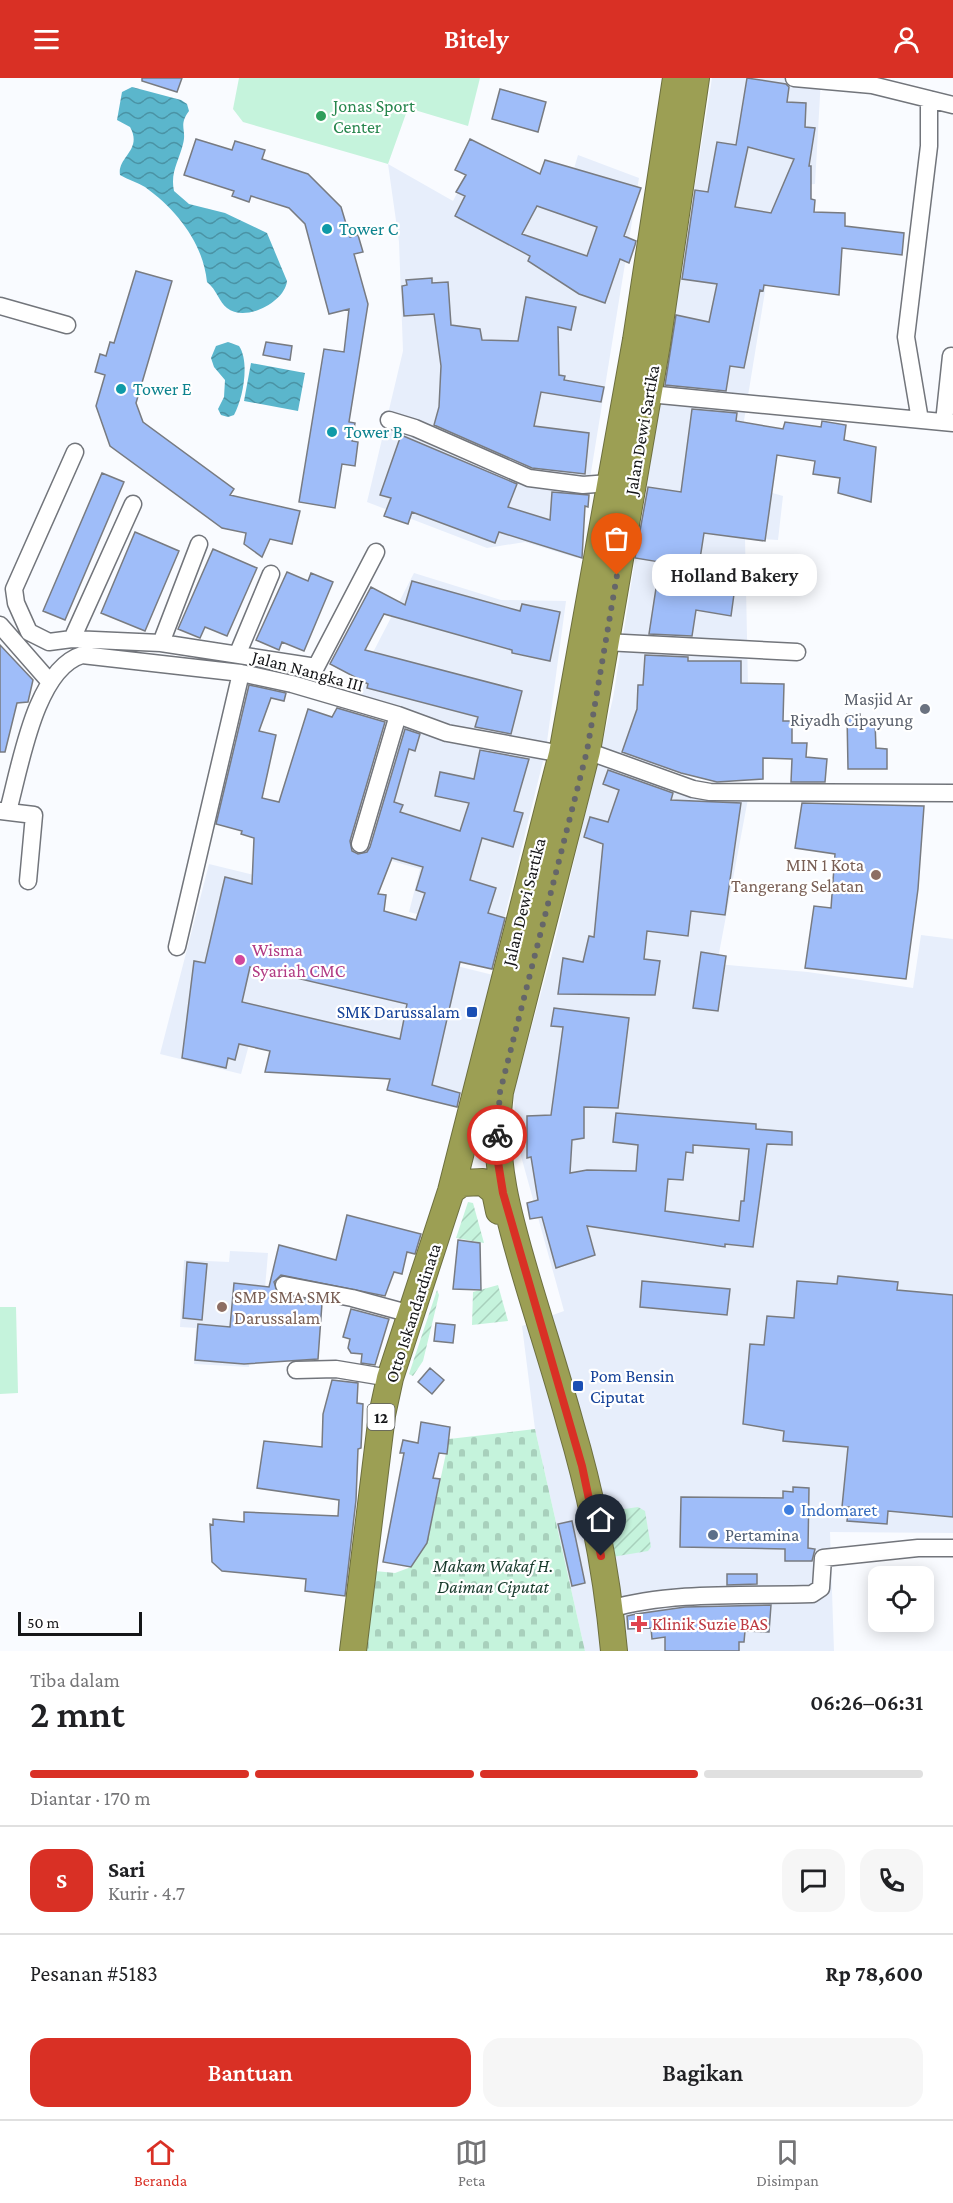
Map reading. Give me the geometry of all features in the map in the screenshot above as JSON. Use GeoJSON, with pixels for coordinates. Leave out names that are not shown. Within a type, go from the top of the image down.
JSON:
{"type":"FeatureCollection","features":[{"type":"Feature","properties":{"kind":"highway","name":"Jalan Dewi Sartika"},"geometry":{"type":"LineString","coordinates":[[451,1191],[605,642],[649,394],[647,342],[676,78]]}},
{"type":"Feature","properties":{"kind":"highway","name":"Jalan Dewi Sartika"},"geometry":{"type":"LineString","coordinates":[[514,1236],[498,1162],[500,1092],[576,742],[609,483],[647,342],[696,78]]}},
{"type":"Feature","properties":{"kind":"highway"},"geometry":{"type":"LineString","coordinates":[[451,1191],[462,1183],[474,1181],[488,1185],[495,1192],[500,1216],[514,1236]]}},
{"type":"Feature","properties":{"kind":"highway","name":"Otto Iskandardinata"},"geometry":{"type":"LineString","coordinates":[[353,1651],[382,1415],[390,1378],[451,1191]]}},
{"type":"Feature","properties":{"kind":"highway","name":"12"},"geometry":{"type":"LineString","coordinates":[[514,1236],[582,1466],[610,1609],[614,1651]]}},
{"type":"Feature","properties":{"kind":"street"},"geometry":{"type":"LineString","coordinates":[[795,78],[872,85],[953,105]]}},
{"type":"Feature","properties":{"kind":"street"},"geometry":{"type":"LineString","coordinates":[[920,420],[906,337],[929,146],[929,99]]}},
{"type":"Feature","properties":{"kind":"street"},"geometry":{"type":"LineString","coordinates":[[0,306],[67,325]]}},
{"type":"Feature","properties":{"kind":"street"},"geometry":{"type":"LineString","coordinates":[[649,394],[948,423],[951,356]]}},
{"type":"Feature","properties":{"kind":"street"},"geometry":{"type":"LineString","coordinates":[[389,420],[415,428],[529,478],[583,485],[609,483]]}},
{"type":"Feature","properties":{"kind":"street"},"geometry":{"type":"LineString","coordinates":[[75,452],[14,589],[16,603],[28,632],[49,642],[72,639],[161,643],[238,653],[316,667],[376,552]]}},
{"type":"Feature","properties":{"kind":"street"},"geometry":{"type":"LineString","coordinates":[[72,639],[133,504]]}},
{"type":"Feature","properties":{"kind":"street"},"geometry":{"type":"LineString","coordinates":[[161,643],[199,544]]}},
{"type":"Feature","properties":{"kind":"street"},"geometry":{"type":"LineString","coordinates":[[238,653],[271,574]]}},
{"type":"Feature","properties":{"kind":"street"},"geometry":{"type":"LineString","coordinates":[[0,625],[50,681]]}},
{"type":"Feature","properties":{"kind":"street"},"geometry":{"type":"LineString","coordinates":[[605,642],[797,652]]}},
{"type":"Feature","properties":{"kind":"street","name":"Jalan Nangka III"},"geometry":{"type":"LineString","coordinates":[[4,811],[40,698],[50,681],[71,659],[82,655],[241,673],[292,684],[398,715],[447,733],[576,742],[693,789],[710,792],[953,793]]}},
{"type":"Feature","properties":{"kind":"street"},"geometry":{"type":"LineString","coordinates":[[177,947],[241,673]]}},
{"type":"Feature","properties":{"kind":"street"},"geometry":{"type":"LineString","coordinates":[[360,843],[398,715]]}},
{"type":"Feature","properties":{"kind":"street"},"geometry":{"type":"LineString","coordinates":[[4,811],[31,813],[35,818],[28,881]]}},
{"type":"Feature","properties":{"kind":"street"},"geometry":{"type":"LineString","coordinates":[[284,1285],[352,1298],[411,1314]]}},
{"type":"Feature","properties":{"kind":"street"},"geometry":{"type":"LineString","coordinates":[[296,1370],[336,1369],[390,1378]]}},
{"type":"Feature","properties":{"kind":"street"},"geometry":{"type":"LineString","coordinates":[[610,1609],[648,1602],[699,1598],[812,1594],[821,1588],[823,1558],[918,1548],[953,1548]]}},
{"type":"Feature","properties":{"kind":"shaded area"},"geometry":{"type":"Polygon","coordinates":[[[712,78],[821,78],[815,184],[782,187],[734,482],[783,496],[778,540],[745,538],[748,686],[685,687],[664,767],[688,785],[750,788],[717,964],[808,972],[913,988],[921,935],[953,939],[953,1533],[830,1532],[834,1651],[585,1651],[535,1429],[522,1326],[564,1311],[521,1156],[513,1095],[553,949],[613,698],[712,78]]]}},
{"type":"Feature","properties":{"kind":"shaded area"},"geometry":{"type":"Polygon","coordinates":[[[578,155],[639,178],[577,558],[525,542],[487,548],[367,502],[403,351],[399,242],[388,164],[453,201],[471,166],[563,206],[578,155]]]}},
{"type":"Feature","properties":{"kind":"shaded area"},"geometry":{"type":"Polygon","coordinates":[[[414,573],[501,600],[566,601],[546,749],[500,935],[409,912],[420,869],[385,859],[392,816],[370,811],[401,714],[350,697],[414,573]]]}},
{"type":"Feature","properties":{"kind":"shaded area"},"geometry":{"type":"Polygon","coordinates":[[[209,864],[335,895],[325,933],[493,975],[462,1094],[250,1041],[241,1074],[160,1054],[209,864]]]}},
{"type":"Feature","properties":{"kind":"shaded area","name":"SMP SMA SMK Darussalam"},"geometry":{"type":"Polygon","coordinates":[[[230,1251],[268,1253],[261,1335],[251,1335],[249,1367],[194,1364],[196,1328],[180,1327],[184,1260],[229,1262],[230,1251]]]}},
{"type":"Feature","properties":{"kind":"green space","name":"Jonas Sport Center"},"geometry":{"type":"Polygon","coordinates":[[[239,78],[480,78],[468,126],[408,108],[388,164],[243,122],[233,109],[239,78]]]}},
{"type":"Feature","properties":{"kind":"green space"},"geometry":{"type":"Polygon","coordinates":[[[468,1202],[473,1203],[484,1243],[456,1238],[468,1202]]]}},
{"type":"Feature","properties":{"kind":"green space"},"geometry":{"type":"Polygon","coordinates":[[[498,1285],[508,1321],[472,1325],[473,1292],[498,1285]]]}},
{"type":"Feature","properties":{"kind":"green space"},"geometry":{"type":"Polygon","coordinates":[[[437,1290],[439,1295],[423,1361],[413,1376],[409,1374],[437,1290]]]}},
{"type":"Feature","properties":{"kind":"green space"},"geometry":{"type":"Polygon","coordinates":[[[0,1307],[16,1307],[18,1393],[0,1394],[0,1307]]]}},
{"type":"Feature","properties":{"kind":"green space","name":"Makam Wakaf H. Daiman Ciputat"},"geometry":{"type":"Polygon","coordinates":[[[535,1429],[585,1651],[364,1651],[375,1571],[395,1573],[411,1567],[427,1543],[449,1439],[535,1429]]]}},
{"type":"Feature","properties":{"kind":"green space"},"geometry":{"type":"Polygon","coordinates":[[[638,1507],[645,1511],[651,1547],[648,1551],[612,1557],[605,1512],[638,1507]]]}},
{"type":"Feature","properties":{"kind":"water"},"geometry":{"type":"Polygon","coordinates":[[[132,87],[181,100],[187,104],[189,111],[183,124],[184,139],[174,172],[174,191],[189,204],[225,213],[267,233],[287,281],[285,289],[272,303],[253,312],[244,313],[227,308],[207,282],[200,254],[178,217],[145,187],[120,175],[122,163],[134,142],[130,127],[117,120],[122,92],[132,87]]]}},
{"type":"Feature","properties":{"kind":"water"},"geometry":{"type":"Polygon","coordinates":[[[228,342],[239,346],[245,371],[237,408],[234,415],[228,417],[221,415],[218,409],[224,397],[225,380],[214,367],[211,358],[216,346],[228,342]]]}},
{"type":"Feature","properties":{"kind":"water"},"geometry":{"type":"Polygon","coordinates":[[[251,363],[305,373],[298,411],[244,401],[251,363]]]}},
{"type":"Feature","properties":{"kind":"building"},"geometry":{"type":"Polygon","coordinates":[[[142,78],[182,78],[177,92],[142,81],[142,78]]]}},
{"type":"Feature","properties":{"kind":"building"},"geometry":{"type":"Polygon","coordinates":[[[747,78],[786,84],[789,87],[787,102],[806,103],[805,127],[815,128],[809,166],[811,166],[811,199],[815,200],[814,212],[845,213],[845,226],[904,233],[902,255],[842,248],[839,295],[764,285],[763,291],[760,290],[744,368],[730,366],[726,391],[665,385],[676,315],[709,322],[717,284],[682,279],[695,190],[708,192],[717,142],[736,145],[747,78]],[[748,147],[735,207],[771,213],[794,159],[748,147]]]}},
{"type":"Feature","properties":{"kind":"building"},"geometry":{"type":"Polygon","coordinates":[[[500,89],[546,102],[538,132],[492,119],[500,89]]]}},
{"type":"Feature","properties":{"kind":"building"},"geometry":{"type":"Polygon","coordinates":[[[196,139],[232,150],[235,141],[265,150],[262,159],[308,174],[341,207],[350,237],[358,235],[363,252],[354,254],[368,304],[349,422],[355,423],[352,441],[358,442],[355,466],[342,464],[335,508],[299,502],[324,349],[344,352],[349,309],[329,314],[305,224],[289,208],[251,196],[249,202],[232,196],[234,191],[184,175],[196,139]]]}},
{"type":"Feature","properties":{"kind":"building"},"geometry":{"type":"Polygon","coordinates":[[[470,139],[540,174],[545,160],[641,188],[624,236],[636,241],[635,245],[629,263],[620,259],[605,303],[579,294],[528,261],[530,256],[455,216],[465,196],[456,192],[466,175],[455,170],[470,139]],[[537,206],[522,234],[587,256],[597,227],[537,206]]]}},
{"type":"Feature","properties":{"kind":"building","name":"Tower E"},"geometry":{"type":"Polygon","coordinates":[[[136,271],[172,281],[136,403],[143,422],[234,489],[230,495],[300,511],[292,544],[270,539],[262,557],[244,544],[246,533],[222,528],[110,446],[96,406],[105,375],[95,372],[100,354],[106,356],[110,342],[114,343],[136,271]]]}},
{"type":"Feature","properties":{"kind":"building"},"geometry":{"type":"Polygon","coordinates":[[[432,278],[432,283],[448,282],[451,325],[480,329],[482,340],[518,341],[526,297],[576,307],[571,330],[558,327],[559,375],[565,376],[564,380],[604,387],[601,402],[541,392],[534,426],[589,433],[585,474],[532,468],[434,425],[439,407],[441,366],[434,314],[404,316],[402,286],[407,285],[406,280],[432,278]]]}},
{"type":"Feature","properties":{"kind":"building"},"geometry":{"type":"Polygon","coordinates":[[[266,342],[292,346],[290,360],[263,355],[266,342]]]}},
{"type":"Feature","properties":{"kind":"building"},"geometry":{"type":"Polygon","coordinates":[[[692,409],[737,413],[736,421],[783,429],[785,422],[821,427],[822,421],[846,425],[844,440],[876,447],[871,502],[838,493],[840,478],[813,474],[815,461],[777,455],[765,541],[704,533],[700,559],[738,565],[731,616],[696,610],[692,636],[649,634],[660,562],[635,558],[648,487],[681,492],[692,409]]]}},
{"type":"Feature","properties":{"kind":"building"},"geometry":{"type":"Polygon","coordinates":[[[401,435],[517,484],[508,507],[550,520],[552,492],[589,495],[588,507],[585,506],[582,558],[499,532],[495,543],[412,512],[408,524],[384,516],[391,498],[380,495],[401,435]]]}},
{"type":"Feature","properties":{"kind":"building"},"geometry":{"type":"Polygon","coordinates":[[[102,473],[124,482],[65,620],[43,611],[102,473]]]}},
{"type":"Feature","properties":{"kind":"building"},"geometry":{"type":"Polygon","coordinates":[[[135,532],[179,551],[145,631],[101,613],[135,532]]]}},
{"type":"Feature","properties":{"kind":"building"},"geometry":{"type":"Polygon","coordinates":[[[213,549],[257,568],[227,636],[205,627],[200,638],[178,629],[213,549]]]}},
{"type":"Feature","properties":{"kind":"building"},"geometry":{"type":"Polygon","coordinates":[[[287,572],[308,581],[311,573],[333,582],[304,651],[282,642],[279,650],[256,640],[287,572]]]}},
{"type":"Feature","properties":{"kind":"building"},"geometry":{"type":"Polygon","coordinates":[[[412,581],[520,611],[522,604],[560,612],[550,661],[512,653],[512,650],[384,614],[365,650],[522,691],[511,734],[475,727],[478,717],[367,688],[368,684],[330,664],[371,587],[405,605],[412,581]]]}},
{"type":"Feature","properties":{"kind":"building"},"geometry":{"type":"Polygon","coordinates":[[[0,645],[33,680],[28,702],[17,703],[5,752],[0,752],[0,645]]]}},
{"type":"Feature","properties":{"kind":"building"},"geometry":{"type":"Polygon","coordinates":[[[645,655],[688,657],[688,661],[741,661],[741,683],[784,684],[783,721],[792,721],[792,743],[807,743],[806,757],[827,759],[825,782],[791,782],[792,759],[763,758],[763,779],[717,782],[681,773],[622,752],[637,709],[638,685],[643,685],[645,655]]]}},
{"type":"Feature","properties":{"kind":"building"},"geometry":{"type":"Polygon","coordinates":[[[249,685],[286,693],[284,701],[271,698],[259,731],[276,735],[262,798],[279,802],[308,709],[332,717],[337,708],[385,722],[350,841],[352,851],[358,854],[367,852],[370,847],[405,729],[420,734],[415,751],[409,749],[394,802],[403,805],[400,812],[460,831],[469,803],[435,796],[440,772],[474,779],[480,750],[529,759],[514,811],[523,813],[513,847],[482,838],[470,880],[496,888],[488,913],[505,918],[492,969],[460,962],[432,1085],[460,1093],[457,1107],[387,1090],[390,1079],[265,1072],[270,1051],[239,1044],[235,1060],[228,1058],[226,1068],[182,1058],[194,961],[205,963],[225,877],[252,884],[254,838],[241,834],[242,831],[216,824],[249,685]],[[392,858],[378,894],[386,895],[384,911],[416,920],[425,893],[416,890],[423,867],[392,858]],[[250,967],[242,1002],[400,1039],[407,1004],[250,967]]]}},
{"type":"Feature","properties":{"kind":"building"},"geometry":{"type":"Polygon","coordinates":[[[847,714],[860,714],[860,722],[875,722],[876,748],[887,749],[887,769],[848,769],[847,714]]]}},
{"type":"Feature","properties":{"kind":"building"},"geometry":{"type":"Polygon","coordinates":[[[608,770],[673,793],[671,800],[741,803],[725,915],[691,911],[688,936],[647,931],[644,959],[660,961],[655,995],[558,994],[563,958],[583,962],[589,936],[594,937],[603,844],[584,837],[590,817],[608,822],[619,790],[603,784],[608,770]]]}},
{"type":"Feature","properties":{"kind":"building","name":"MIN 1 Kota Tangerang Selatan"},"geometry":{"type":"Polygon","coordinates":[[[802,803],[924,806],[918,889],[906,979],[805,968],[814,906],[831,908],[835,854],[795,848],[802,803]]]}},
{"type":"Feature","properties":{"kind":"building"},"geometry":{"type":"Polygon","coordinates":[[[701,952],[726,956],[718,1011],[693,1008],[701,952]]]}},
{"type":"Feature","properties":{"kind":"building"},"geometry":{"type":"Polygon","coordinates":[[[554,1008],[629,1018],[618,1108],[584,1107],[584,1138],[572,1140],[570,1173],[587,1170],[636,1171],[638,1145],[613,1142],[616,1113],[756,1124],[756,1129],[792,1132],[792,1145],[767,1144],[753,1247],[725,1244],[725,1247],[587,1226],[595,1255],[556,1268],[542,1217],[530,1219],[527,1203],[538,1200],[531,1157],[527,1158],[527,1116],[551,1115],[563,1027],[551,1026],[554,1008]],[[693,1145],[693,1153],[686,1152],[683,1180],[668,1179],[665,1211],[739,1221],[741,1201],[744,1201],[749,1149],[693,1145]]]}},
{"type":"Feature","properties":{"kind":"building"},"geometry":{"type":"Polygon","coordinates":[[[347,1215],[421,1234],[415,1254],[407,1252],[402,1274],[394,1272],[385,1296],[281,1275],[274,1282],[278,1293],[322,1303],[318,1359],[244,1364],[195,1360],[198,1324],[230,1327],[234,1283],[269,1287],[279,1245],[336,1260],[347,1215]]]}},
{"type":"Feature","properties":{"kind":"building"},"geometry":{"type":"Polygon","coordinates":[[[458,1240],[480,1243],[481,1290],[453,1289],[458,1240]]]}},
{"type":"Feature","properties":{"kind":"building"},"geometry":{"type":"Polygon","coordinates":[[[187,1262],[207,1264],[202,1320],[183,1318],[187,1262]]]}},
{"type":"Feature","properties":{"kind":"building"},"geometry":{"type":"Polygon","coordinates":[[[838,1276],[898,1282],[897,1290],[953,1295],[953,1517],[888,1511],[887,1524],[847,1521],[849,1507],[842,1507],[848,1447],[783,1441],[784,1431],[743,1424],[750,1344],[764,1345],[767,1316],[794,1318],[797,1281],[837,1284],[838,1276]]]}},
{"type":"Feature","properties":{"kind":"building"},"geometry":{"type":"Polygon","coordinates":[[[642,1281],[730,1289],[727,1315],[640,1307],[642,1281]]]}},
{"type":"Feature","properties":{"kind":"building"},"geometry":{"type":"Polygon","coordinates":[[[351,1309],[389,1319],[375,1365],[361,1363],[362,1354],[351,1353],[348,1348],[350,1339],[343,1337],[351,1309]]]}},
{"type":"Feature","properties":{"kind":"building"},"geometry":{"type":"Polygon","coordinates":[[[436,1323],[455,1325],[453,1343],[434,1341],[436,1323]]]}},
{"type":"Feature","properties":{"kind":"building"},"geometry":{"type":"Polygon","coordinates":[[[430,1368],[444,1380],[432,1394],[418,1382],[430,1368]]]}},
{"type":"Feature","properties":{"kind":"building"},"geometry":{"type":"Polygon","coordinates":[[[332,1380],[358,1383],[357,1403],[363,1404],[361,1448],[358,1449],[356,1500],[345,1596],[305,1591],[306,1579],[222,1571],[212,1562],[210,1524],[213,1525],[213,1519],[244,1522],[244,1512],[338,1516],[339,1500],[257,1488],[264,1441],[322,1447],[323,1414],[332,1380]]]}},
{"type":"Feature","properties":{"kind":"building"},"geometry":{"type":"Polygon","coordinates":[[[421,1422],[450,1427],[447,1454],[439,1453],[433,1478],[440,1479],[427,1543],[411,1567],[383,1562],[404,1453],[400,1453],[403,1440],[418,1443],[421,1422]]]}},
{"type":"Feature","properties":{"kind":"building"},"geometry":{"type":"Polygon","coordinates":[[[793,1487],[809,1488],[808,1548],[815,1549],[812,1561],[785,1561],[785,1549],[680,1547],[681,1497],[783,1498],[783,1491],[793,1492],[793,1487]]]}},
{"type":"Feature","properties":{"kind":"building"},"geometry":{"type":"Polygon","coordinates":[[[572,1521],[585,1583],[572,1586],[558,1524],[572,1521]]]}},
{"type":"Feature","properties":{"kind":"building"},"geometry":{"type":"Polygon","coordinates":[[[727,1574],[757,1574],[757,1584],[727,1585],[727,1574]]]}},
{"type":"Feature","properties":{"kind":"building"},"geometry":{"type":"Polygon","coordinates":[[[771,1605],[769,1632],[745,1631],[744,1642],[739,1642],[739,1651],[665,1651],[665,1637],[652,1639],[651,1628],[628,1629],[627,1616],[636,1614],[685,1607],[771,1605]]]}},
{"type":"Feature","properties":{"kind":"way so far"},"geometry":{"type":"LineString","coordinates":[[497,1135],[500,1092],[587,751],[617,575]]}},
{"type":"Feature","properties":{"kind":"place","name":"Jonas Sport Center"},"geometry":{"type":"Point","coordinates":[321,116]}},
{"type":"Feature","properties":{"kind":"place","name":"Tower C"},"geometry":{"type":"Point","coordinates":[327,229]}},
{"type":"Feature","properties":{"kind":"place","name":"Tower E"},"geometry":{"type":"Point","coordinates":[121,389]}},
{"type":"Feature","properties":{"kind":"place","name":"Tower B"},"geometry":{"type":"Point","coordinates":[332,432]}},
{"type":"Feature","properties":{"kind":"place","name":"Holland Bakery"},"geometry":{"type":"Point","coordinates":[617,575]}},
{"type":"Feature","properties":{"kind":"place","name":"Masjid Ar Riyadh Cipayung"},"geometry":{"type":"Point","coordinates":[925,709]}},
{"type":"Feature","properties":{"kind":"place","name":"MIN 1 Kota Tangerang Selatan"},"geometry":{"type":"Point","coordinates":[876,875]}},
{"type":"Feature","properties":{"kind":"place","name":"Wisma Syariah CMC"},"geometry":{"type":"Point","coordinates":[240,960]}},
{"type":"Feature","properties":{"kind":"place","name":"SMK Darussalam"},"geometry":{"type":"Point","coordinates":[472,1012]}},
{"type":"Feature","properties":{"kind":"place","name":"SMP SMA SMK Darussalam"},"geometry":{"type":"Point","coordinates":[222,1307]}},
{"type":"Feature","properties":{"kind":"place","name":"Pom Bensin Ciputat"},"geometry":{"type":"Point","coordinates":[578,1386]}},
{"type":"Feature","properties":{"kind":"place","name":"Indomaret"},"geometry":{"type":"Point","coordinates":[789,1510]}},
{"type":"Feature","properties":{"kind":"place","name":"Pertamina"},"geometry":{"type":"Point","coordinates":[713,1535]}},
{"type":"Feature","properties":{"kind":"place","name":"Klinik Suzie BAS"},"geometry":{"type":"Point","coordinates":[639,1624]}},
{"type":"Feature","properties":{"kind":"route"},"geometry":{"type":"LineString","coordinates":[[497,1135],[503,1193],[582,1466],[601,1556]]}}]}
